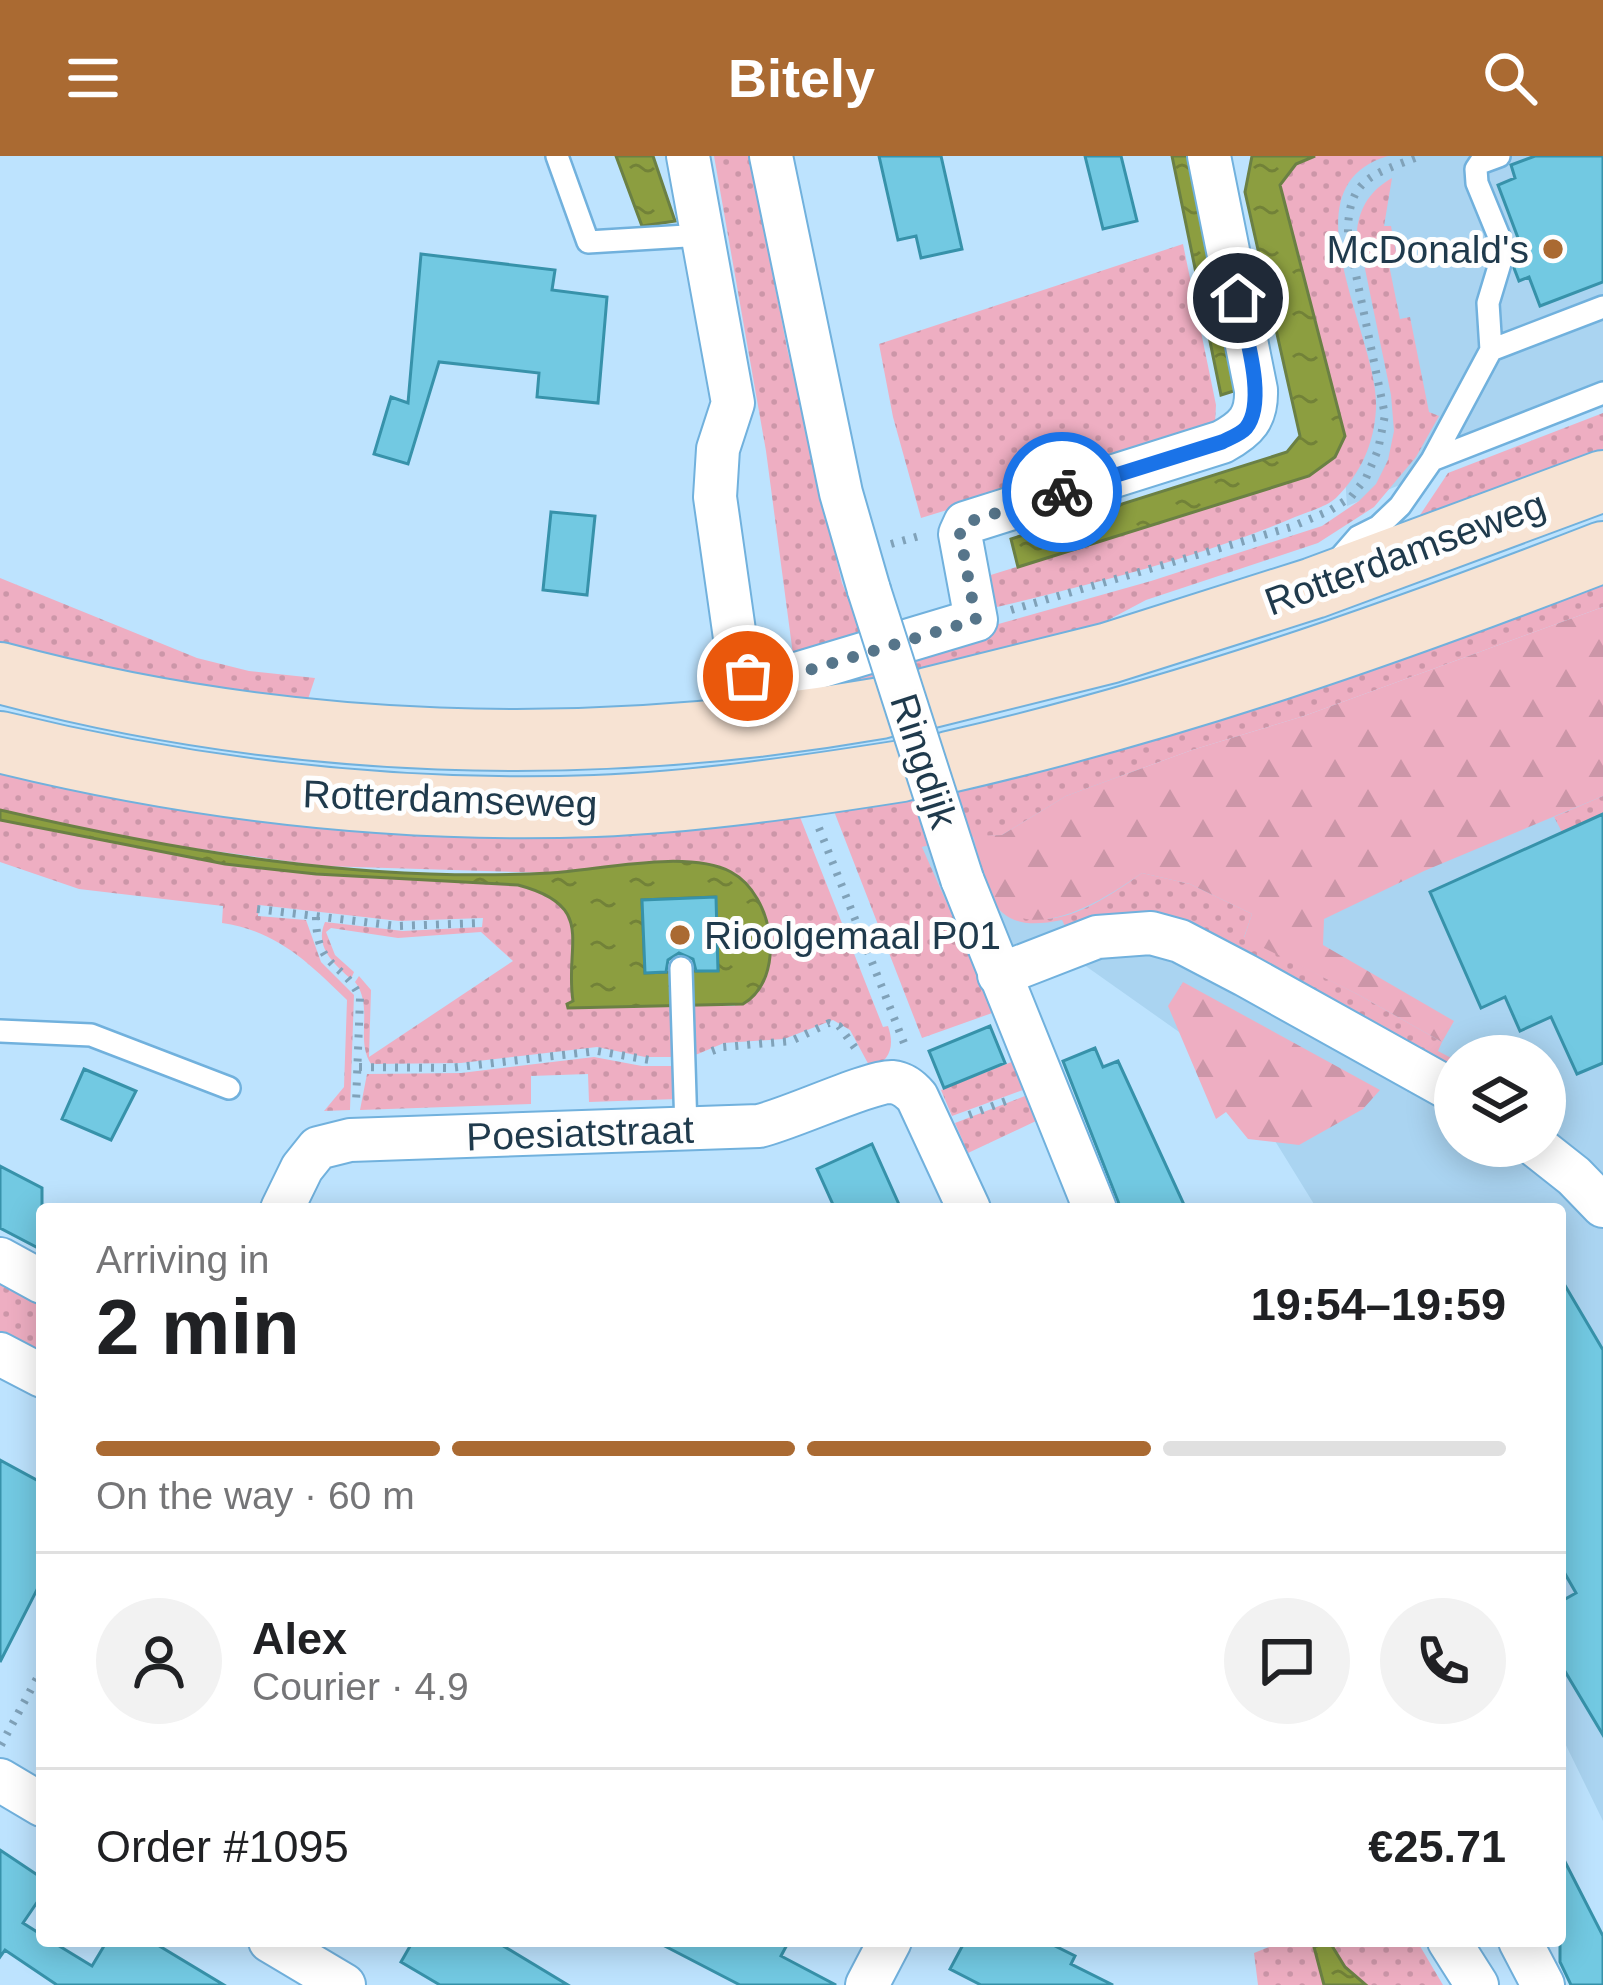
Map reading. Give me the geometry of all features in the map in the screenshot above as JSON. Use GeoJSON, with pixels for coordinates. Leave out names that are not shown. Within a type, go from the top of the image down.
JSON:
{"type":"FeatureCollection","features":[{"type":"Feature","properties":{"kind":"main road","name":"Rotterdamseweg"},"geometry":{"type":"LineString","coordinates":[[0,674],[74,693],[209,717],[328,732],[494,741],[712,732],[905,703],[1109,653],[1313,588],[1603,481]]}},
{"type":"Feature","properties":{"kind":"main road","name":"Rotterdamseweg"},"geometry":{"type":"LineString","coordinates":[[0,742],[88,764],[226,787],[364,802],[595,806],[724,796],[926,766],[1063,736],[1237,686],[1603,552]]}},
{"type":"Feature","properties":{"kind":"street"},"geometry":{"type":"LineString","coordinates":[[688,156],[733,403],[718,449],[715,497],[737,652],[748,676],[786,677],[976,620],[960,534],[965,523],[1222,442],[1246,429],[1256,407],[1256,390],[1209,156]]}},
{"type":"Feature","properties":{"kind":"street","name":"Ringdijk"},"geometry":{"type":"LineString","coordinates":[[771,156],[863,572],[962,879],[1093,1203]]}},
{"type":"Feature","properties":{"kind":"street"},"geometry":{"type":"LineString","coordinates":[[999,975],[1097,938],[1151,933],[1180,941],[1434,1080]]}},
{"type":"Feature","properties":{"kind":"street"},"geometry":{"type":"LineString","coordinates":[[888,1086],[926,1112],[966,1203]]}},
{"type":"Feature","properties":{"kind":"street","name":"Poesiatstraat"},"geometry":{"type":"LineString","coordinates":[[285,1203],[318,1148],[350,1140],[760,1126],[888,1086]]}},
{"type":"Feature","properties":{"kind":"street"},"geometry":{"type":"LineString","coordinates":[[1563,1167],[1603,1206]]}},
{"type":"Feature","properties":{"kind":"street"},"geometry":{"type":"LineString","coordinates":[[0,1259],[36,1279]]}},
{"type":"Feature","properties":{"kind":"street"},"geometry":{"type":"LineString","coordinates":[[0,1354],[36,1373]]}},
{"type":"Feature","properties":{"kind":"street"},"geometry":{"type":"LineString","coordinates":[[0,1780],[36,1801]]}},
{"type":"Feature","properties":{"kind":"street"},"geometry":{"type":"LineString","coordinates":[[280,1947],[344,1985]]}},
{"type":"Feature","properties":{"kind":"street"},"geometry":{"type":"LineString","coordinates":[[867,1985],[887,1947]]}},
{"type":"Feature","properties":{"kind":"street"},"geometry":{"type":"LineString","coordinates":[[1453,1947],[1477,1985]]}},
{"type":"Feature","properties":{"kind":"street"},"geometry":{"type":"LineString","coordinates":[[1523,1947],[1543,1985]]}},
{"type":"Feature","properties":{"kind":"lane"},"geometry":{"type":"LineString","coordinates":[[557,156],[588,242],[703,236]]}},
{"type":"Feature","properties":{"kind":"lane"},"geometry":{"type":"LineString","coordinates":[[1313,588],[1358,537],[1378,527],[1400,506],[1432,460],[1491,350],[1488,303],[1502,260],[1500,239],[1476,170],[1480,163],[1499,156]]}},
{"type":"Feature","properties":{"kind":"lane"},"geometry":{"type":"LineString","coordinates":[[1491,350],[1603,307]]}},
{"type":"Feature","properties":{"kind":"lane"},"geometry":{"type":"LineString","coordinates":[[1432,460],[1603,393]]}},
{"type":"Feature","properties":{"kind":"lane"},"geometry":{"type":"LineString","coordinates":[[681,968],[686,1129]]}},
{"type":"Feature","properties":{"kind":"lane"},"geometry":{"type":"LineString","coordinates":[[0,1031],[91,1035],[229,1088]]}},
{"type":"Feature","properties":{"kind":"path"},"geometry":{"type":"LineString","coordinates":[[863,572],[965,523]]}},
{"type":"Feature","properties":{"kind":"path"},"geometry":{"type":"LineString","coordinates":[[816,822],[895,1022]]}},
{"type":"Feature","properties":{"kind":"path"},"geometry":{"type":"LineString","coordinates":[[257,909],[397,926],[482,922]]}},
{"type":"Feature","properties":{"kind":"path"},"geometry":{"type":"LineString","coordinates":[[316,916],[326,962],[358,990],[359,1067],[350,1140]]}},
{"type":"Feature","properties":{"kind":"path"},"geometry":{"type":"LineString","coordinates":[[359,1067],[450,1067],[597,1052],[645,1062],[684,1060],[723,1046],[791,1040],[829,1023],[849,1037],[888,1086]]}},
{"type":"Feature","properties":{"kind":"path"},"geometry":{"type":"LineString","coordinates":[[0,1747],[36,1680]]}},
{"type":"Feature","properties":{"kind":"shaded area"},"geometry":{"type":"Polygon","coordinates":[[[1324,156],[1603,156],[1603,404],[1347,506],[1324,156]]]}},
{"type":"Feature","properties":{"kind":"shaded area"},"geometry":{"type":"Polygon","coordinates":[[[1603,645],[1603,1821],[1566,1745],[1566,1203],[1313,1203],[1230,1068],[1063,950],[999,975],[891,838],[1603,645]]]}},
{"type":"Feature","properties":{"kind":"green space"},"geometry":{"type":"Polygon","coordinates":[[[714,156],[750,156],[787,348],[842,583],[867,644],[794,662],[766,451],[714,156]]]}},
{"type":"Feature","properties":{"kind":"green space"},"geometry":{"type":"Polygon","coordinates":[[[1315,156],[1388,156],[1357,173],[1342,199],[1338,231],[1376,409],[1369,446],[1353,478],[1327,504],[1223,545],[997,607],[981,578],[1309,476],[1344,436],[1280,184],[1296,164],[1315,156]]]}},
{"type":"Feature","properties":{"kind":"green space"},"geometry":{"type":"Polygon","coordinates":[[[1392,178],[1384,226],[1391,226],[1397,257],[1388,260],[1400,319],[1410,317],[1429,412],[1439,416],[1416,457],[1374,507],[1318,543],[1146,600],[1061,645],[798,699],[920,646],[1151,581],[1322,526],[1359,501],[1376,484],[1388,460],[1394,431],[1357,230],[1368,200],[1392,178]]]}},
{"type":"Feature","properties":{"kind":"green space"},"geometry":{"type":"Polygon","coordinates":[[[1183,244],[1216,405],[1215,424],[921,518],[879,344],[1183,244]]]}},
{"type":"Feature","properties":{"kind":"green space"},"geometry":{"type":"Polygon","coordinates":[[[1603,413],[1603,456],[1412,527],[1448,473],[1603,413]]]}},
{"type":"Feature","properties":{"kind":"green space"},"geometry":{"type":"Polygon","coordinates":[[[1603,576],[1603,607],[1066,796],[1002,835],[957,838],[922,847],[995,1012],[922,1038],[832,806],[1603,576]]]}},
{"type":"Feature","properties":{"kind":"green space"},"geometry":{"type":"Polygon","coordinates":[[[0,578],[197,658],[249,671],[315,678],[307,702],[212,691],[0,651],[0,578]]]}},
{"type":"Feature","properties":{"kind":"green space"},"geometry":{"type":"Polygon","coordinates":[[[1603,607],[1603,796],[1324,919],[1323,945],[1454,1021],[1446,1035],[1434,1037],[1244,938],[1252,914],[1190,884],[1142,873],[1085,907],[1042,920],[1022,918],[1004,909],[990,890],[973,836],[1002,835],[1066,796],[1603,607]]]}},
{"type":"Feature","properties":{"kind":"green space"},"geometry":{"type":"Polygon","coordinates":[[[0,763],[798,812],[883,1027],[888,1026],[889,1052],[871,1069],[850,1030],[833,1020],[784,1039],[724,1043],[693,1056],[691,1006],[735,1006],[731,872],[687,863],[549,873],[322,866],[142,841],[0,810],[0,763]]]}},
{"type":"Feature","properties":{"kind":"green space"},"geometry":{"type":"Polygon","coordinates":[[[1603,796],[1603,814],[1562,832],[1554,817],[1603,796]]]}},
{"type":"Feature","properties":{"kind":"green space"},"geometry":{"type":"Polygon","coordinates":[[[0,820],[225,864],[518,885],[543,894],[568,916],[573,1002],[568,1008],[671,1006],[676,1057],[645,1057],[597,1047],[461,1063],[371,1064],[364,1044],[363,1002],[355,982],[359,976],[371,990],[369,1057],[513,961],[481,932],[398,938],[331,928],[326,932],[335,955],[354,972],[351,979],[324,947],[325,922],[403,931],[482,927],[483,918],[399,921],[259,905],[258,916],[306,920],[321,962],[354,995],[350,1110],[324,1111],[344,1087],[347,1000],[319,973],[276,941],[222,923],[223,906],[79,889],[0,862],[0,820]]]}},
{"type":"Feature","properties":{"kind":"green space"},"geometry":{"type":"Polygon","coordinates":[[[1142,873],[1190,884],[1252,914],[1244,937],[1434,1037],[1434,1059],[1195,926],[1162,915],[1130,912],[1065,926],[1062,920],[1031,923],[1004,914],[990,897],[994,895],[1029,918],[1049,919],[1107,896],[1142,873]]]}},
{"type":"Feature","properties":{"kind":"green space"},"geometry":{"type":"Polygon","coordinates":[[[1183,982],[1380,1090],[1363,1109],[1299,1145],[1248,1139],[1226,1112],[1216,1119],[1168,1006],[1183,982]]]}},
{"type":"Feature","properties":{"kind":"green space"},"geometry":{"type":"Polygon","coordinates":[[[594,1057],[642,1066],[676,1066],[677,1099],[589,1102],[588,1074],[531,1076],[531,1104],[360,1110],[367,1074],[461,1073],[594,1057]]]}},
{"type":"Feature","properties":{"kind":"green space"},"geometry":{"type":"Polygon","coordinates":[[[1014,1061],[1023,1090],[952,1116],[941,1090],[1014,1061]]]}},
{"type":"Feature","properties":{"kind":"green space"},"geometry":{"type":"Polygon","coordinates":[[[1025,1096],[1036,1121],[968,1153],[955,1123],[1025,1096]]]}},
{"type":"Feature","properties":{"kind":"green space"},"geometry":{"type":"Polygon","coordinates":[[[0,1283],[36,1303],[36,1356],[0,1337],[0,1283]]]}},
{"type":"Feature","properties":{"kind":"green space"},"geometry":{"type":"Polygon","coordinates":[[[1269,1947],[1314,1947],[1324,1985],[1258,1985],[1254,1953],[1269,1947]]]}},
{"type":"Feature","properties":{"kind":"green space"},"geometry":{"type":"Polygon","coordinates":[[[1333,1947],[1421,1947],[1443,1985],[1366,1985],[1345,1967],[1333,1947]]]}},
{"type":"Feature","properties":{"kind":"water"},"geometry":{"type":"Polygon","coordinates":[[[616,156],[653,156],[675,221],[642,226],[616,156]]]}},
{"type":"Feature","properties":{"kind":"water"},"geometry":{"type":"Polygon","coordinates":[[[1172,156],[1188,156],[1237,390],[1221,395],[1172,156]]]}},
{"type":"Feature","properties":{"kind":"water"},"geometry":{"type":"Polygon","coordinates":[[[1252,156],[1315,156],[1296,164],[1280,185],[1345,436],[1335,457],[1309,476],[1018,567],[1011,539],[1287,452],[1300,436],[1245,192],[1252,156]]]}},
{"type":"Feature","properties":{"kind":"water"},"geometry":{"type":"Polygon","coordinates":[[[0,810],[204,851],[342,869],[481,875],[668,861],[713,865],[746,883],[757,899],[770,937],[770,957],[757,992],[743,1004],[568,1008],[573,1001],[568,916],[543,894],[518,885],[225,864],[0,820],[0,810]],[[715,897],[642,900],[645,973],[718,970],[715,897]]]}},
{"type":"Feature","properties":{"kind":"water"},"geometry":{"type":"Polygon","coordinates":[[[1314,1947],[1333,1947],[1345,1967],[1366,1985],[1324,1985],[1314,1947]]]}},
{"type":"Feature","properties":{"kind":"building"},"geometry":{"type":"Polygon","coordinates":[[[879,156],[941,156],[962,249],[921,258],[916,236],[898,240],[879,156]]]}},
{"type":"Feature","properties":{"kind":"building"},"geometry":{"type":"Polygon","coordinates":[[[1085,156],[1121,156],[1137,221],[1103,229],[1085,156]]]}},
{"type":"Feature","properties":{"kind":"building"},"geometry":{"type":"Polygon","coordinates":[[[1535,156],[1603,156],[1603,282],[1540,306],[1529,277],[1519,281],[1514,268],[1518,238],[1498,185],[1515,178],[1511,165],[1535,156]]]}},
{"type":"Feature","properties":{"kind":"building"},"geometry":{"type":"Polygon","coordinates":[[[421,254],[555,270],[552,290],[607,297],[598,403],[537,397],[539,373],[439,362],[408,464],[374,454],[391,397],[408,403],[421,254]]]}},
{"type":"Feature","properties":{"kind":"building"},"geometry":{"type":"Polygon","coordinates":[[[551,512],[595,516],[587,595],[543,590],[551,512]]]}},
{"type":"Feature","properties":{"kind":"building"},"geometry":{"type":"Polygon","coordinates":[[[1603,814],[1603,1063],[1577,1074],[1566,1050],[1566,1035],[1559,1035],[1551,1017],[1520,1031],[1505,997],[1481,1008],[1430,892],[1603,814]]]}},
{"type":"Feature","properties":{"kind":"building","name":"Rioolgemaal P01"},"geometry":{"type":"Polygon","coordinates":[[[716,897],[718,971],[696,971],[693,959],[679,953],[668,960],[666,972],[645,973],[642,900],[716,897]]]}},
{"type":"Feature","properties":{"kind":"building"},"geometry":{"type":"Polygon","coordinates":[[[990,1026],[1005,1063],[944,1088],[929,1051],[990,1026]]]}},
{"type":"Feature","properties":{"kind":"building"},"geometry":{"type":"Polygon","coordinates":[[[1095,1048],[1103,1067],[1118,1061],[1183,1203],[1119,1203],[1063,1061],[1095,1048]]]}},
{"type":"Feature","properties":{"kind":"building"},"geometry":{"type":"Polygon","coordinates":[[[84,1069],[136,1091],[111,1140],[62,1119],[84,1069]]]}},
{"type":"Feature","properties":{"kind":"building"},"geometry":{"type":"Polygon","coordinates":[[[872,1144],[898,1203],[832,1203],[817,1169],[872,1144]]]}},
{"type":"Feature","properties":{"kind":"building"},"geometry":{"type":"Polygon","coordinates":[[[0,1166],[42,1188],[42,1203],[36,1203],[36,1247],[0,1228],[0,1166]]]}},
{"type":"Feature","properties":{"kind":"building"},"geometry":{"type":"Polygon","coordinates":[[[1566,1287],[1603,1350],[1603,1735],[1566,1673],[1566,1599],[1576,1593],[1566,1576],[1566,1287]]]}},
{"type":"Feature","properties":{"kind":"building"},"geometry":{"type":"Polygon","coordinates":[[[0,1460],[36,1480],[36,1592],[0,1662],[0,1460]]]}},
{"type":"Feature","properties":{"kind":"building"},"geometry":{"type":"Polygon","coordinates":[[[0,1850],[36,1874],[36,1904],[23,1923],[36,1931],[36,1947],[61,1947],[92,1966],[103,1947],[161,1947],[224,1985],[57,1985],[5,1950],[0,1957],[0,1850]]]}},
{"type":"Feature","properties":{"kind":"building"},"geometry":{"type":"Polygon","coordinates":[[[1566,1864],[1603,1936],[1603,1985],[1571,1985],[1560,1962],[1560,1947],[1566,1947],[1566,1864]]]}},
{"type":"Feature","properties":{"kind":"building"},"geometry":{"type":"Polygon","coordinates":[[[410,1947],[505,1947],[568,1985],[440,1985],[401,1962],[410,1947]]]}},
{"type":"Feature","properties":{"kind":"building"},"geometry":{"type":"Polygon","coordinates":[[[667,1947],[786,1947],[781,1956],[836,1985],[740,1985],[667,1947]]]}},
{"type":"Feature","properties":{"kind":"building"},"geometry":{"type":"Polygon","coordinates":[[[962,1947],[1057,1947],[1075,1956],[1071,1964],[1113,1985],[981,1985],[950,1969],[962,1947]]]}},
{"type":"Feature","properties":{"kind":"way so far"},"geometry":{"type":"LineString","coordinates":[[748,676],[786,677],[976,620],[960,534],[965,523],[1062,492]]}},
{"type":"Feature","properties":{"kind":"place","name":"McDonald's"},"geometry":{"type":"Point","coordinates":[1553,249]}},
{"type":"Feature","properties":{"kind":"place","name":"Rioolgemaal P01"},"geometry":{"type":"Point","coordinates":[680,935]}},
{"type":"Feature","properties":{"kind":"route"},"geometry":{"type":"LineString","coordinates":[[1062,492],[1222,442],[1246,429],[1256,407],[1256,390],[1238,298]]}}]}
